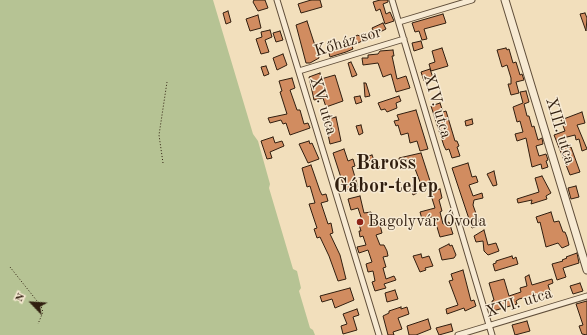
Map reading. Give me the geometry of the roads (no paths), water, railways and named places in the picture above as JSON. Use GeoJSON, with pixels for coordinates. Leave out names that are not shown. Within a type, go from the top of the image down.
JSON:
{"type":"FeatureCollection","features":[{"type":"Feature","properties":{"kind":"street","name":"XV. utca"},"geometry":{"type":"LineString","coordinates":[[278,0],[379,335]]}},
{"type":"Feature","properties":{"kind":"street","name":"XIV. utca"},"geometry":{"type":"LineString","coordinates":[[392,0],[492,335]]}},
{"type":"Feature","properties":{"kind":"street","name":"Kőház sor"},"geometry":{"type":"LineString","coordinates":[[399,22],[472,0]]}},
{"type":"Feature","properties":{"kind":"street","name":"XIII. utca"},"geometry":{"type":"LineString","coordinates":[[505,0],[587,270]]}},
{"type":"Feature","properties":{"kind":"street","name":"Kőház sor"},"geometry":{"type":"LineString","coordinates":[[299,71],[404,39]]}},
{"type":"Feature","properties":{"kind":"street","name":"XVI. utca"},"geometry":{"type":"LineString","coordinates":[[458,335],[587,296]]}},
{"type":"Feature","properties":{"kind":"place","name":"Bagolyvár Óvoda"},"geometry":{"type":"Point","coordinates":[360,222]}},
{"type":"Feature","properties":{"kind":"district","name":"Baross Gábor-telep"},"geometry":{"type":"Point","coordinates":[386,176]}}]}
